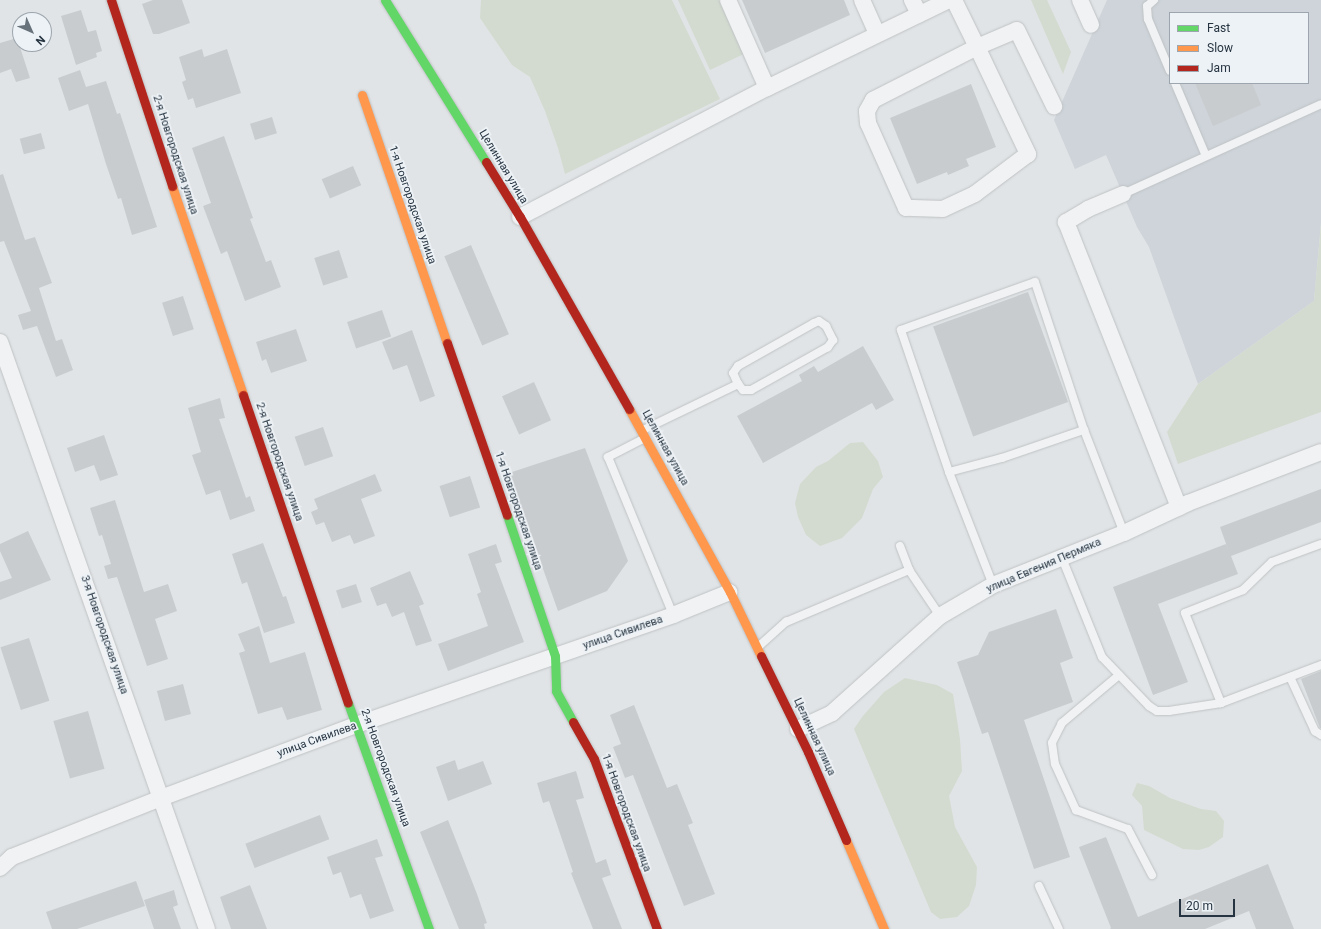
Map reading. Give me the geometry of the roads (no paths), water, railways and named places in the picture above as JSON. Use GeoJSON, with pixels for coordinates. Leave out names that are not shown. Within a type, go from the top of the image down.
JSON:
{"type":"FeatureCollection","features":[{"type":"Feature","properties":{"kind":"street","name":"2-я Новгородская улица"},"geometry":{"type":"LineString","coordinates":[[111,0],[173,190],[356,725],[430,929]]}},
{"type":"Feature","properties":{"kind":"street","name":"Целинная улица"},"geometry":{"type":"LineString","coordinates":[[385,0],[520,217],[644,434],[730,592],[798,729],[884,929]]}},
{"type":"Feature","properties":{"kind":"street"},"geometry":{"type":"LineString","coordinates":[[728,0],[767,88]]}},
{"type":"Feature","properties":{"kind":"street"},"geometry":{"type":"LineString","coordinates":[[862,0],[877,34]]}},
{"type":"Feature","properties":{"kind":"street"},"geometry":{"type":"LineString","coordinates":[[520,217],[767,88],[877,34],[916,7],[949,0]]}},
{"type":"Feature","properties":{"kind":"street"},"geometry":{"type":"LineString","coordinates":[[954,0],[977,47],[1028,154],[975,194],[943,210],[906,208],[868,123],[868,111],[873,100],[977,47],[1017,30],[1054,106]]}},
{"type":"Feature","properties":{"kind":"street"},"geometry":{"type":"LineString","coordinates":[[1080,0],[1091,25]]}},
{"type":"Feature","properties":{"kind":"street","name":"1-я Новгородская улица"},"geometry":{"type":"LineString","coordinates":[[362,95],[555,656],[556,691],[594,759],[657,929]]}},
{"type":"Feature","properties":{"kind":"street"},"geometry":{"type":"LineString","coordinates":[[1123,194],[1088,209],[1066,222],[1179,506]]}},
{"type":"Feature","properties":{"kind":"street","name":"3-я Новгородская улица"},"geometry":{"type":"LineString","coordinates":[[0,342],[207,929]]}},
{"type":"Feature","properties":{"kind":"street","name":"улица Евгения Пермяка"},"geometry":{"type":"LineString","coordinates":[[798,729],[832,713],[940,616],[993,585],[1124,533],[1179,506],[1321,452]]}},
{"type":"Feature","properties":{"kind":"street","name":"улица Сивилева"},"geometry":{"type":"LineString","coordinates":[[0,868],[12,857],[161,798],[356,725],[673,615],[730,592]]}},
{"type":"Feature","properties":{"kind":"lane"},"geometry":{"type":"LineString","coordinates":[[1154,0],[1147,6],[1148,19],[1169,68]]}},
{"type":"Feature","properties":{"kind":"lane"},"geometry":{"type":"LineString","coordinates":[[1175,84],[1206,156]]}},
{"type":"Feature","properties":{"kind":"lane"},"geometry":{"type":"LineString","coordinates":[[1123,194],[1321,104]]}},
{"type":"Feature","properties":{"kind":"lane"},"geometry":{"type":"LineString","coordinates":[[993,585],[949,472],[901,330],[1035,282],[1084,430],[1124,533]]}},
{"type":"Feature","properties":{"kind":"lane"},"geometry":{"type":"LineString","coordinates":[[819,322],[826,326],[833,340],[828,347],[750,390],[743,390],[738,384],[733,373],[738,366],[814,323],[819,322]]}},
{"type":"Feature","properties":{"kind":"lane"},"geometry":{"type":"LineString","coordinates":[[673,615],[608,457],[644,434],[738,384]]}},
{"type":"Feature","properties":{"kind":"lane"},"geometry":{"type":"LineString","coordinates":[[949,472],[1002,458],[1084,430]]}},
{"type":"Feature","properties":{"kind":"lane"},"geometry":{"type":"LineString","coordinates":[[1221,703],[1185,614],[1243,590],[1272,562],[1321,544]]}},
{"type":"Feature","properties":{"kind":"lane"},"geometry":{"type":"LineString","coordinates":[[900,546],[909,570],[940,616]]}},
{"type":"Feature","properties":{"kind":"lane"},"geometry":{"type":"LineString","coordinates":[[1062,558],[1102,657],[1148,706],[1157,711],[1169,711],[1221,703],[1321,665]]}},
{"type":"Feature","properties":{"kind":"lane"},"geometry":{"type":"LineString","coordinates":[[758,647],[786,622],[909,570]]}},
{"type":"Feature","properties":{"kind":"lane"},"geometry":{"type":"LineString","coordinates":[[1119,675],[1062,723],[1052,742],[1055,764],[1076,810],[1128,829],[1152,875]]}},
{"type":"Feature","properties":{"kind":"lane"},"geometry":{"type":"LineString","coordinates":[[1290,677],[1315,731],[1321,735]]}},
{"type":"Feature","properties":{"kind":"lane"},"geometry":{"type":"LineString","coordinates":[[1039,886],[1059,929]]}}]}
